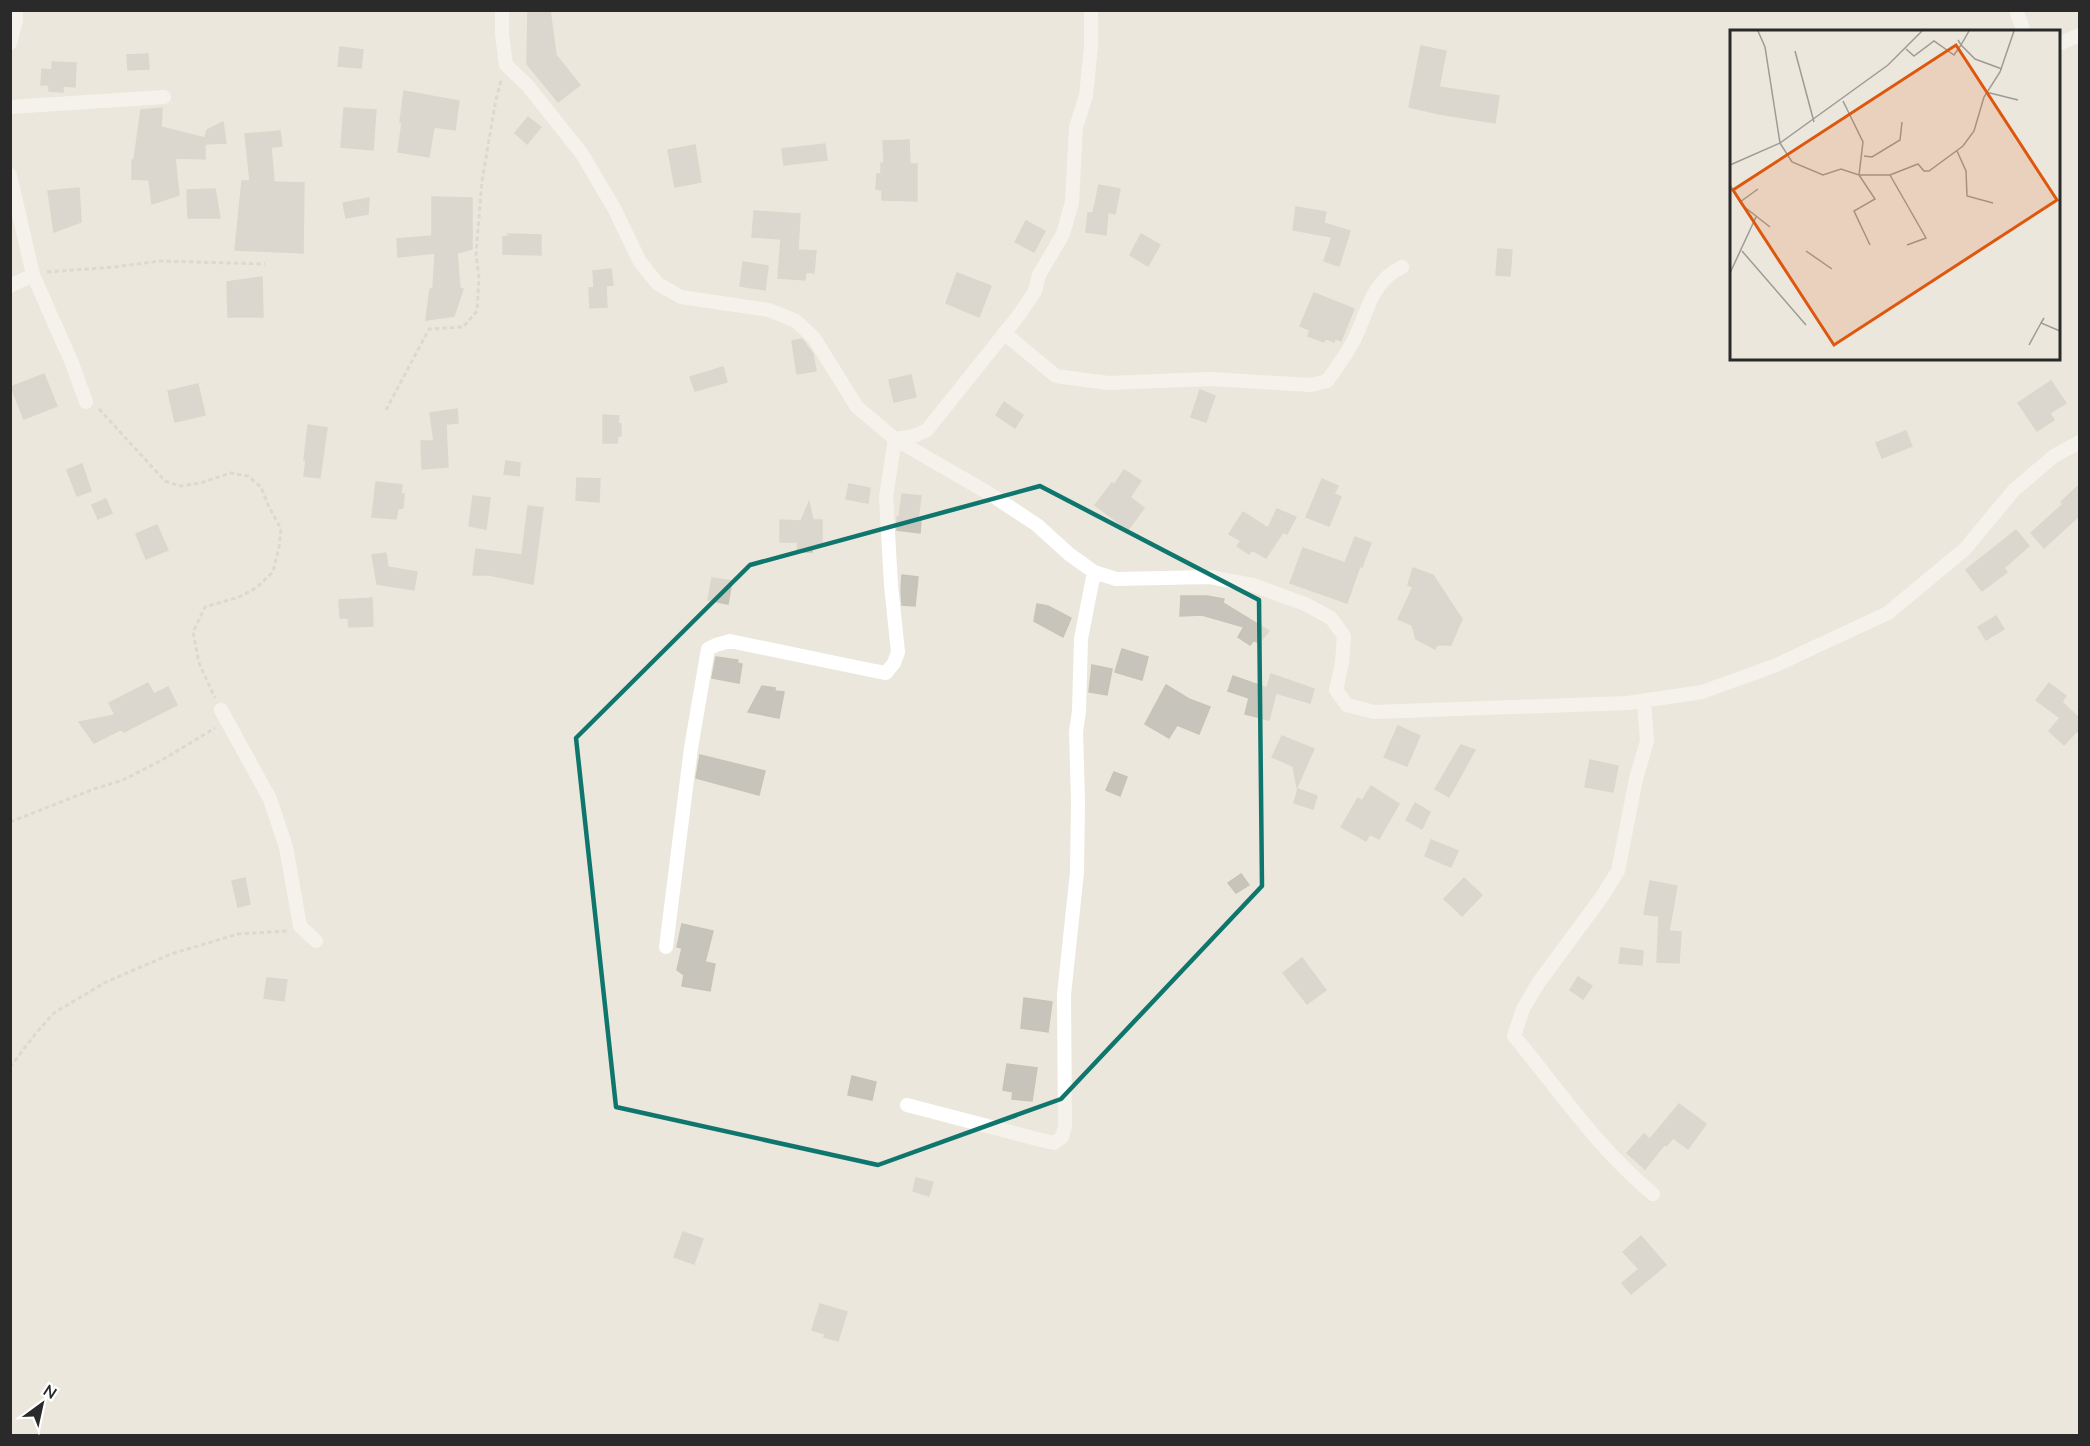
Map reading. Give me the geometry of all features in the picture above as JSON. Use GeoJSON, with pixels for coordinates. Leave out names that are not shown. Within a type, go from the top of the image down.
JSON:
{"type":"FeatureCollection","features":[{"type":"Feature","properties":{"kind":"street"},"geometry":{"type":"LineString","coordinates":[[10,43],[16,21],[16,10]]}},
{"type":"Feature","properties":{"kind":"street"},"geometry":{"type":"LineString","coordinates":[[502,10],[506,65],[528,86],[582,154],[614,208],[640,262],[658,284],[681,297],[769,310],[796,321],[814,338],[857,406],[895,439],[990,494],[1037,525],[1069,554],[1094,572],[1116,579],[1210,577],[1253,585],[1305,604],[1331,618],[1344,636],[1342,663],[1336,690],[1347,705],[1374,712],[1628,703],[1702,692],[1774,666],[1888,613],[1965,549],[2014,490],[2054,456],[2079,442]]}},
{"type":"Feature","properties":{"kind":"street"},"geometry":{"type":"LineString","coordinates":[[895,439],[914,436],[927,430],[1005,333],[1035,291],[1039,275],[1063,234],[1072,202],[1076,127],[1086,96],[1091,46],[1091,10]]}},
{"type":"Feature","properties":{"kind":"street"},"geometry":{"type":"LineString","coordinates":[[2016,10],[2023,30]]}},
{"type":"Feature","properties":{"kind":"street"},"geometry":{"type":"LineString","coordinates":[[2060,43],[2079,35]]}},
{"type":"Feature","properties":{"kind":"street"},"geometry":{"type":"LineString","coordinates":[[10,107],[164,97]]}},
{"type":"Feature","properties":{"kind":"street"},"geometry":{"type":"LineString","coordinates":[[10,175],[33,275],[91,403]]}},
{"type":"Feature","properties":{"kind":"street"},"geometry":{"type":"LineString","coordinates":[[1005,333],[1056,376],[1108,383],[1210,379],[1311,385],[1327,381],[1352,343],[1375,290],[1384,277],[1402,267]]}},
{"type":"Feature","properties":{"kind":"street"},"geometry":{"type":"LineString","coordinates":[[10,286],[33,275]]}},
{"type":"Feature","properties":{"kind":"street"},"geometry":{"type":"LineString","coordinates":[[666,947],[691,748],[708,650],[730,641],[886,673],[894,663],[898,652],[891,585],[886,497],[895,439]]}},
{"type":"Feature","properties":{"kind":"street"},"geometry":{"type":"LineString","coordinates":[[907,1105],[1054,1143],[1062,1137],[1065,1126],[1064,995],[1077,872],[1076,756],[1080,661],[1094,572]]}},
{"type":"Feature","properties":{"kind":"street"},"geometry":{"type":"LineString","coordinates":[[1644,701],[1647,741],[1636,779],[1618,871],[1601,898],[1539,982],[1523,1009],[1514,1036],[1590,1132],[1630,1175],[1653,1194]]}},
{"type":"Feature","properties":{"kind":"street"},"geometry":{"type":"LineString","coordinates":[[223,712],[270,799],[286,847],[300,926],[316,941]]}},
{"type":"Feature","properties":{"kind":"path"},"geometry":{"type":"LineString","coordinates":[[386,410],[429,329],[463,327],[477,311],[479,279],[476,254],[482,181],[496,99],[506,65]]}},
{"type":"Feature","properties":{"kind":"path"},"geometry":{"type":"LineString","coordinates":[[48,281],[46,272],[160,261],[264,264]]}},
{"type":"Feature","properties":{"kind":"path"},"geometry":{"type":"LineString","coordinates":[[10,822],[133,775],[214,730],[223,712],[199,663],[193,632],[205,607],[239,597],[255,588],[273,572],[279,547],[281,529],[261,487],[248,476],[230,473],[201,483],[180,486],[165,482],[91,403]]}},
{"type":"Feature","properties":{"kind":"path"},"geometry":{"type":"LineString","coordinates":[[10,1067],[54,1013],[106,982],[171,954],[238,934],[293,931],[300,926]]}},
{"type":"Feature","properties":{"kind":"highlighted area"},"geometry":{"type":"Polygon","coordinates":[[[1040,486],[1259,600],[1262,886],[1061,1099],[878,1165],[616,1107],[576,738],[750,565],[1040,486]]]}},
{"type":"Feature","properties":{"kind":"building"},"geometry":{"type":"Polygon","coordinates":[[[528,10],[550,10],[556,55],[580,85],[558,102],[527,64],[528,10]]]}},
{"type":"Feature","properties":{"kind":"building"},"geometry":{"type":"Polygon","coordinates":[[[1421,46],[1446,51],[1439,87],[1499,96],[1495,123],[1409,107],[1421,46]]]}},
{"type":"Feature","properties":{"kind":"building"},"geometry":{"type":"Polygon","coordinates":[[[340,47],[363,50],[361,68],[338,66],[340,47]]]}},
{"type":"Feature","properties":{"kind":"building"},"geometry":{"type":"Polygon","coordinates":[[[148,54],[149,69],[128,70],[127,55],[148,54]]]}},
{"type":"Feature","properties":{"kind":"building"},"geometry":{"type":"Polygon","coordinates":[[[52,62],[76,63],[75,87],[63,86],[63,92],[49,91],[49,85],[41,85],[42,69],[52,70],[52,62]]]}},
{"type":"Feature","properties":{"kind":"building"},"geometry":{"type":"Polygon","coordinates":[[[404,91],[459,101],[455,130],[434,127],[429,157],[398,152],[404,91]]]}},
{"type":"Feature","properties":{"kind":"building"},"geometry":{"type":"Polygon","coordinates":[[[162,108],[161,127],[205,138],[207,130],[223,122],[226,143],[205,144],[205,159],[175,158],[179,195],[152,204],[149,180],[132,179],[132,160],[134,160],[141,110],[162,108]]]}},
{"type":"Feature","properties":{"kind":"building"},"geometry":{"type":"Polygon","coordinates":[[[344,108],[376,110],[373,150],[341,147],[344,108]]]}},
{"type":"Feature","properties":{"kind":"building"},"geometry":{"type":"Polygon","coordinates":[[[528,117],[541,127],[527,144],[515,133],[528,117]]]}},
{"type":"Feature","properties":{"kind":"building"},"geometry":{"type":"Polygon","coordinates":[[[280,131],[282,146],[271,147],[274,182],[304,183],[303,253],[235,250],[242,181],[250,181],[245,134],[280,131]]]}},
{"type":"Feature","properties":{"kind":"building"},"geometry":{"type":"Polygon","coordinates":[[[909,140],[910,164],[917,164],[917,201],[882,200],[882,190],[876,189],[877,174],[881,174],[881,163],[884,163],[883,141],[909,140]]]}},
{"type":"Feature","properties":{"kind":"building"},"geometry":{"type":"Polygon","coordinates":[[[825,144],[827,160],[784,165],[782,149],[825,144]]]}},
{"type":"Feature","properties":{"kind":"building"},"geometry":{"type":"Polygon","coordinates":[[[695,145],[701,182],[675,187],[668,150],[695,145]]]}},
{"type":"Feature","properties":{"kind":"building"},"geometry":{"type":"Polygon","coordinates":[[[1099,185],[1120,189],[1115,214],[1108,212],[1106,235],[1086,232],[1088,213],[1093,213],[1099,185]]]}},
{"type":"Feature","properties":{"kind":"building"},"geometry":{"type":"Polygon","coordinates":[[[79,188],[81,222],[54,232],[48,191],[79,188]]]}},
{"type":"Feature","properties":{"kind":"building"},"geometry":{"type":"Polygon","coordinates":[[[215,189],[220,218],[188,218],[187,190],[215,189]]]}},
{"type":"Feature","properties":{"kind":"building"},"geometry":{"type":"Polygon","coordinates":[[[432,197],[472,198],[472,249],[457,253],[460,289],[463,289],[454,316],[426,320],[430,289],[433,289],[435,253],[398,257],[397,239],[432,236],[432,197]]]}},
{"type":"Feature","properties":{"kind":"building"},"geometry":{"type":"Polygon","coordinates":[[[369,198],[368,214],[346,218],[343,203],[369,198]]]}},
{"type":"Feature","properties":{"kind":"building"},"geometry":{"type":"Polygon","coordinates":[[[1296,207],[1326,212],[1324,223],[1350,231],[1339,266],[1324,261],[1332,237],[1293,230],[1296,207]]]}},
{"type":"Feature","properties":{"kind":"building"},"geometry":{"type":"Polygon","coordinates":[[[754,211],[800,214],[798,250],[816,251],[814,273],[806,272],[805,280],[778,278],[781,239],[752,237],[754,211]]]}},
{"type":"Feature","properties":{"kind":"building"},"geometry":{"type":"Polygon","coordinates":[[[1026,221],[1045,231],[1034,252],[1015,242],[1026,221]]]}},
{"type":"Feature","properties":{"kind":"building"},"geometry":{"type":"Polygon","coordinates":[[[508,234],[541,235],[541,255],[503,254],[503,237],[509,236],[508,234]]]}},
{"type":"Feature","properties":{"kind":"building"},"geometry":{"type":"Polygon","coordinates":[[[1141,234],[1160,245],[1148,266],[1130,255],[1141,234]]]}},
{"type":"Feature","properties":{"kind":"building"},"geometry":{"type":"Polygon","coordinates":[[[1498,249],[1512,250],[1510,276],[1496,275],[1498,249]]]}},
{"type":"Feature","properties":{"kind":"building"},"geometry":{"type":"Polygon","coordinates":[[[743,262],[768,266],[765,290],[740,286],[743,262]]]}},
{"type":"Feature","properties":{"kind":"building"},"geometry":{"type":"Polygon","coordinates":[[[611,269],[613,285],[594,287],[593,271],[611,269]]]}},
{"type":"Feature","properties":{"kind":"building"},"geometry":{"type":"Polygon","coordinates":[[[957,273],[991,286],[979,317],[946,303],[957,273]]]}},
{"type":"Feature","properties":{"kind":"building"},"geometry":{"type":"Polygon","coordinates":[[[262,277],[263,317],[228,317],[227,282],[262,277]]]}},
{"type":"Feature","properties":{"kind":"building"},"geometry":{"type":"Polygon","coordinates":[[[606,287],[607,307],[590,308],[589,288],[606,287]]]}},
{"type":"Feature","properties":{"kind":"building"},"geometry":{"type":"Polygon","coordinates":[[[1314,293],[1354,309],[1341,341],[1335,338],[1334,342],[1325,338],[1324,342],[1308,336],[1310,330],[1300,326],[1314,293]]]}},
{"type":"Feature","properties":{"kind":"building"},"geometry":{"type":"Polygon","coordinates":[[[802,339],[813,354],[816,371],[797,374],[792,341],[802,339]]]}},
{"type":"Feature","properties":{"kind":"building"},"geometry":{"type":"Polygon","coordinates":[[[723,367],[727,382],[695,391],[690,377],[723,367]]]}},
{"type":"Feature","properties":{"kind":"building"},"geometry":{"type":"Polygon","coordinates":[[[44,374],[57,406],[24,419],[11,387],[44,374]]]}},
{"type":"Feature","properties":{"kind":"building"},"geometry":{"type":"Polygon","coordinates":[[[911,375],[916,397],[894,402],[889,380],[911,375]]]}},
{"type":"Feature","properties":{"kind":"building"},"geometry":{"type":"Polygon","coordinates":[[[2051,381],[2066,403],[2050,413],[2054,420],[2037,431],[2018,403],[2051,381]]]}},
{"type":"Feature","properties":{"kind":"building"},"geometry":{"type":"Polygon","coordinates":[[[198,384],[205,415],[175,422],[168,391],[198,384]]]}},
{"type":"Feature","properties":{"kind":"building"},"geometry":{"type":"Polygon","coordinates":[[[1200,390],[1215,396],[1206,422],[1191,417],[1200,390]]]}},
{"type":"Feature","properties":{"kind":"building"},"geometry":{"type":"Polygon","coordinates":[[[1004,402],[1023,415],[1015,428],[996,415],[1004,402]]]}},
{"type":"Feature","properties":{"kind":"building"},"geometry":{"type":"Polygon","coordinates":[[[457,409],[458,423],[446,424],[448,467],[422,469],[421,441],[434,441],[430,413],[457,409]]]}},
{"type":"Feature","properties":{"kind":"building"},"geometry":{"type":"Polygon","coordinates":[[[603,415],[619,416],[621,436],[618,436],[617,443],[603,443],[603,415]]]}},
{"type":"Feature","properties":{"kind":"building"},"geometry":{"type":"Polygon","coordinates":[[[308,425],[327,428],[320,478],[304,476],[308,425]]]}},
{"type":"Feature","properties":{"kind":"building"},"geometry":{"type":"Polygon","coordinates":[[[1906,431],[1912,446],[1882,458],[1876,443],[1906,431]]]}},
{"type":"Feature","properties":{"kind":"building"},"geometry":{"type":"Polygon","coordinates":[[[506,461],[520,463],[519,476],[504,474],[506,461]]]}},
{"type":"Feature","properties":{"kind":"building"},"geometry":{"type":"Polygon","coordinates":[[[82,464],[91,491],[77,496],[67,470],[82,464]]]}},
{"type":"Feature","properties":{"kind":"building"},"geometry":{"type":"Polygon","coordinates":[[[1124,470],[1141,481],[1130,497],[1144,508],[1128,530],[1095,505],[1112,483],[1114,485],[1124,470]]]}},
{"type":"Feature","properties":{"kind":"building"},"geometry":{"type":"Polygon","coordinates":[[[577,478],[600,479],[599,502],[576,500],[577,478]]]}},
{"type":"Feature","properties":{"kind":"building"},"geometry":{"type":"Polygon","coordinates":[[[1322,479],[1338,486],[1334,494],[1341,497],[1329,526],[1306,517],[1322,479]]]}},
{"type":"Feature","properties":{"kind":"building"},"geometry":{"type":"Polygon","coordinates":[[[376,482],[402,485],[403,508],[398,509],[396,519],[372,517],[376,482]]]}},
{"type":"Feature","properties":{"kind":"building"},"geometry":{"type":"Polygon","coordinates":[[[849,484],[870,488],[868,503],[846,499],[849,484]]]}},
{"type":"Feature","properties":{"kind":"building"},"geometry":{"type":"Polygon","coordinates":[[[2079,485],[2079,516],[2044,548],[2031,533],[2063,504],[2061,502],[2079,485]]]}},
{"type":"Feature","properties":{"kind":"building"},"geometry":{"type":"Polygon","coordinates":[[[902,494],[921,496],[918,519],[921,519],[920,533],[897,530],[902,494]]]}},
{"type":"Feature","properties":{"kind":"building"},"geometry":{"type":"Polygon","coordinates":[[[473,496],[490,498],[486,529],[469,526],[473,496]]]}},
{"type":"Feature","properties":{"kind":"building"},"geometry":{"type":"Polygon","coordinates":[[[106,499],[112,513],[98,519],[92,505],[106,499]]]}},
{"type":"Feature","properties":{"kind":"building"},"geometry":{"type":"Polygon","coordinates":[[[809,502],[813,520],[822,520],[822,545],[812,545],[812,552],[797,552],[798,542],[780,542],[780,520],[801,521],[809,502]]]}},
{"type":"Feature","properties":{"kind":"building"},"geometry":{"type":"Polygon","coordinates":[[[528,506],[543,508],[533,584],[489,575],[473,575],[476,549],[522,555],[528,506]]]}},
{"type":"Feature","properties":{"kind":"building"},"geometry":{"type":"Polygon","coordinates":[[[1277,509],[1296,517],[1287,534],[1283,532],[1266,558],[1252,550],[1249,554],[1237,546],[1241,541],[1229,534],[1243,512],[1268,528],[1277,509]]]}},
{"type":"Feature","properties":{"kind":"building"},"geometry":{"type":"Polygon","coordinates":[[[157,525],[168,550],[146,559],[136,534],[157,525]]]}},
{"type":"Feature","properties":{"kind":"building"},"geometry":{"type":"Polygon","coordinates":[[[2016,530],[2029,546],[2004,568],[2007,572],[1982,591],[1966,570],[2016,530]]]}},
{"type":"Feature","properties":{"kind":"building"},"geometry":{"type":"Polygon","coordinates":[[[1355,537],[1371,543],[1347,603],[1290,583],[1303,548],[1345,563],[1355,537]]]}},
{"type":"Feature","properties":{"kind":"building"},"geometry":{"type":"Polygon","coordinates":[[[386,553],[388,567],[417,572],[414,590],[377,584],[372,555],[386,553]]]}},
{"type":"Feature","properties":{"kind":"building"},"geometry":{"type":"Polygon","coordinates":[[[1413,568],[1433,575],[1462,619],[1451,645],[1437,645],[1435,649],[1416,639],[1412,625],[1398,619],[1413,587],[1408,585],[1413,568]]]}},
{"type":"Feature","properties":{"kind":"building"},"geometry":{"type":"Polygon","coordinates":[[[902,575],[918,577],[915,606],[902,605],[902,575]]]}},
{"type":"Feature","properties":{"kind":"building"},"geometry":{"type":"Polygon","coordinates":[[[712,578],[732,581],[728,604],[708,600],[712,578]]]}},
{"type":"Feature","properties":{"kind":"building"},"geometry":{"type":"Polygon","coordinates":[[[1181,596],[1207,596],[1224,599],[1223,603],[1269,631],[1259,643],[1254,640],[1250,645],[1238,637],[1244,627],[1202,615],[1180,616],[1181,596]]]}},
{"type":"Feature","properties":{"kind":"building"},"geometry":{"type":"Polygon","coordinates":[[[372,598],[373,626],[349,627],[348,618],[340,618],[339,600],[372,598]]]}},
{"type":"Feature","properties":{"kind":"building"},"geometry":{"type":"Polygon","coordinates":[[[1037,604],[1048,606],[1071,618],[1063,637],[1034,621],[1037,604]]]}},
{"type":"Feature","properties":{"kind":"building"},"geometry":{"type":"Polygon","coordinates":[[[1996,616],[2004,629],[1986,640],[1978,627],[1996,616]]]}},
{"type":"Feature","properties":{"kind":"building"},"geometry":{"type":"Polygon","coordinates":[[[1122,649],[1148,657],[1142,680],[1115,672],[1122,649]]]}},
{"type":"Feature","properties":{"kind":"building"},"geometry":{"type":"Polygon","coordinates":[[[716,657],[738,660],[737,663],[742,664],[739,683],[712,678],[716,657]]]}},
{"type":"Feature","properties":{"kind":"building"},"geometry":{"type":"Polygon","coordinates":[[[1092,665],[1112,669],[1107,695],[1089,692],[1092,665]]]}},
{"type":"Feature","properties":{"kind":"building"},"geometry":{"type":"Polygon","coordinates":[[[1271,674],[1314,689],[1310,703],[1276,693],[1269,720],[1245,714],[1249,698],[1228,691],[1233,676],[1267,688],[1271,674]]]}},
{"type":"Feature","properties":{"kind":"building"},"geometry":{"type":"Polygon","coordinates":[[[148,683],[154,694],[168,687],[177,705],[124,732],[122,729],[94,743],[79,722],[115,715],[109,703],[148,683]]]}},
{"type":"Feature","properties":{"kind":"building"},"geometry":{"type":"Polygon","coordinates":[[[2049,683],[2066,696],[2062,702],[2079,718],[2079,733],[2077,731],[2064,745],[2049,731],[2060,718],[2036,700],[2049,683]]]}},
{"type":"Feature","properties":{"kind":"building"},"geometry":{"type":"Polygon","coordinates":[[[1166,685],[1189,699],[1210,707],[1199,734],[1177,725],[1169,738],[1145,724],[1166,685]]]}},
{"type":"Feature","properties":{"kind":"building"},"geometry":{"type":"Polygon","coordinates":[[[762,686],[784,692],[779,718],[748,712],[762,686]]]}},
{"type":"Feature","properties":{"kind":"building"},"geometry":{"type":"Polygon","coordinates":[[[1398,726],[1420,736],[1407,766],[1384,757],[1398,726]]]}},
{"type":"Feature","properties":{"kind":"building"},"geometry":{"type":"Polygon","coordinates":[[[1282,736],[1314,749],[1297,787],[1293,766],[1272,757],[1282,736]]]}},
{"type":"Feature","properties":{"kind":"building"},"geometry":{"type":"Polygon","coordinates":[[[1461,745],[1475,750],[1449,797],[1435,789],[1461,745]]]}},
{"type":"Feature","properties":{"kind":"building"},"geometry":{"type":"Polygon","coordinates":[[[700,755],[765,771],[759,795],[696,778],[700,755]]]}},
{"type":"Feature","properties":{"kind":"building"},"geometry":{"type":"Polygon","coordinates":[[[1590,760],[1618,766],[1613,792],[1585,787],[1590,760]]]}},
{"type":"Feature","properties":{"kind":"building"},"geometry":{"type":"Polygon","coordinates":[[[1114,772],[1127,777],[1120,796],[1106,790],[1114,772]]]}},
{"type":"Feature","properties":{"kind":"building"},"geometry":{"type":"Polygon","coordinates":[[[1371,786],[1399,804],[1379,839],[1370,834],[1366,841],[1341,827],[1358,798],[1362,801],[1371,786]]]}},
{"type":"Feature","properties":{"kind":"building"},"geometry":{"type":"Polygon","coordinates":[[[1298,789],[1317,796],[1313,809],[1294,803],[1298,789]]]}},
{"type":"Feature","properties":{"kind":"building"},"geometry":{"type":"Polygon","coordinates":[[[1415,803],[1430,812],[1422,829],[1406,820],[1415,803]]]}},
{"type":"Feature","properties":{"kind":"building"},"geometry":{"type":"Polygon","coordinates":[[[1431,840],[1458,851],[1451,867],[1425,856],[1431,840]]]}},
{"type":"Feature","properties":{"kind":"building"},"geometry":{"type":"Polygon","coordinates":[[[1241,874],[1249,885],[1236,893],[1228,883],[1241,874]]]}},
{"type":"Feature","properties":{"kind":"building"},"geometry":{"type":"Polygon","coordinates":[[[245,878],[250,904],[238,907],[232,881],[245,878]]]}},
{"type":"Feature","properties":{"kind":"building"},"geometry":{"type":"Polygon","coordinates":[[[1464,878],[1482,895],[1462,916],[1444,899],[1464,878]]]}},
{"type":"Feature","properties":{"kind":"building"},"geometry":{"type":"Polygon","coordinates":[[[1650,881],[1677,886],[1669,931],[1681,932],[1679,963],[1657,962],[1659,916],[1644,914],[1650,881]]]}},
{"type":"Feature","properties":{"kind":"building"},"geometry":{"type":"Polygon","coordinates":[[[682,924],[713,931],[705,962],[715,964],[710,991],[682,986],[684,975],[677,970],[682,948],[677,947],[682,924]]]}},
{"type":"Feature","properties":{"kind":"building"},"geometry":{"type":"Polygon","coordinates":[[[1621,948],[1643,951],[1642,965],[1619,963],[1621,948]]]}},
{"type":"Feature","properties":{"kind":"building"},"geometry":{"type":"Polygon","coordinates":[[[1302,958],[1326,990],[1307,1004],[1283,973],[1302,958]]]}},
{"type":"Feature","properties":{"kind":"building"},"geometry":{"type":"Polygon","coordinates":[[[1578,977],[1592,986],[1583,999],[1570,990],[1578,977]]]}},
{"type":"Feature","properties":{"kind":"building"},"geometry":{"type":"Polygon","coordinates":[[[267,978],[287,980],[284,1001],[264,998],[267,978]]]}},
{"type":"Feature","properties":{"kind":"building"},"geometry":{"type":"Polygon","coordinates":[[[1024,998],[1052,1002],[1048,1032],[1021,1028],[1024,998]]]}},
{"type":"Feature","properties":{"kind":"building"},"geometry":{"type":"Polygon","coordinates":[[[1007,1064],[1037,1068],[1032,1101],[1012,1099],[1013,1092],[1003,1090],[1007,1064]]]}},
{"type":"Feature","properties":{"kind":"building"},"geometry":{"type":"Polygon","coordinates":[[[852,1076],[876,1082],[872,1100],[848,1095],[852,1076]]]}},
{"type":"Feature","properties":{"kind":"building"},"geometry":{"type":"Polygon","coordinates":[[[1679,1104],[1706,1124],[1688,1149],[1673,1138],[1667,1145],[1665,1144],[1645,1169],[1627,1153],[1644,1134],[1650,1139],[1679,1104]]]}},
{"type":"Feature","properties":{"kind":"building"},"geometry":{"type":"Polygon","coordinates":[[[916,1178],[933,1182],[929,1196],[913,1191],[916,1178]]]}},
{"type":"Feature","properties":{"kind":"building"},"geometry":{"type":"Polygon","coordinates":[[[683,1232],[703,1239],[694,1264],[674,1257],[683,1232]]]}},
{"type":"Feature","properties":{"kind":"building"},"geometry":{"type":"Polygon","coordinates":[[[1641,1236],[1666,1265],[1631,1294],[1622,1283],[1639,1269],[1623,1252],[1641,1236]]]}},
{"type":"Feature","properties":{"kind":"building"},"geometry":{"type":"Polygon","coordinates":[[[820,1304],[847,1312],[838,1341],[812,1330],[820,1304]]]}}]}
